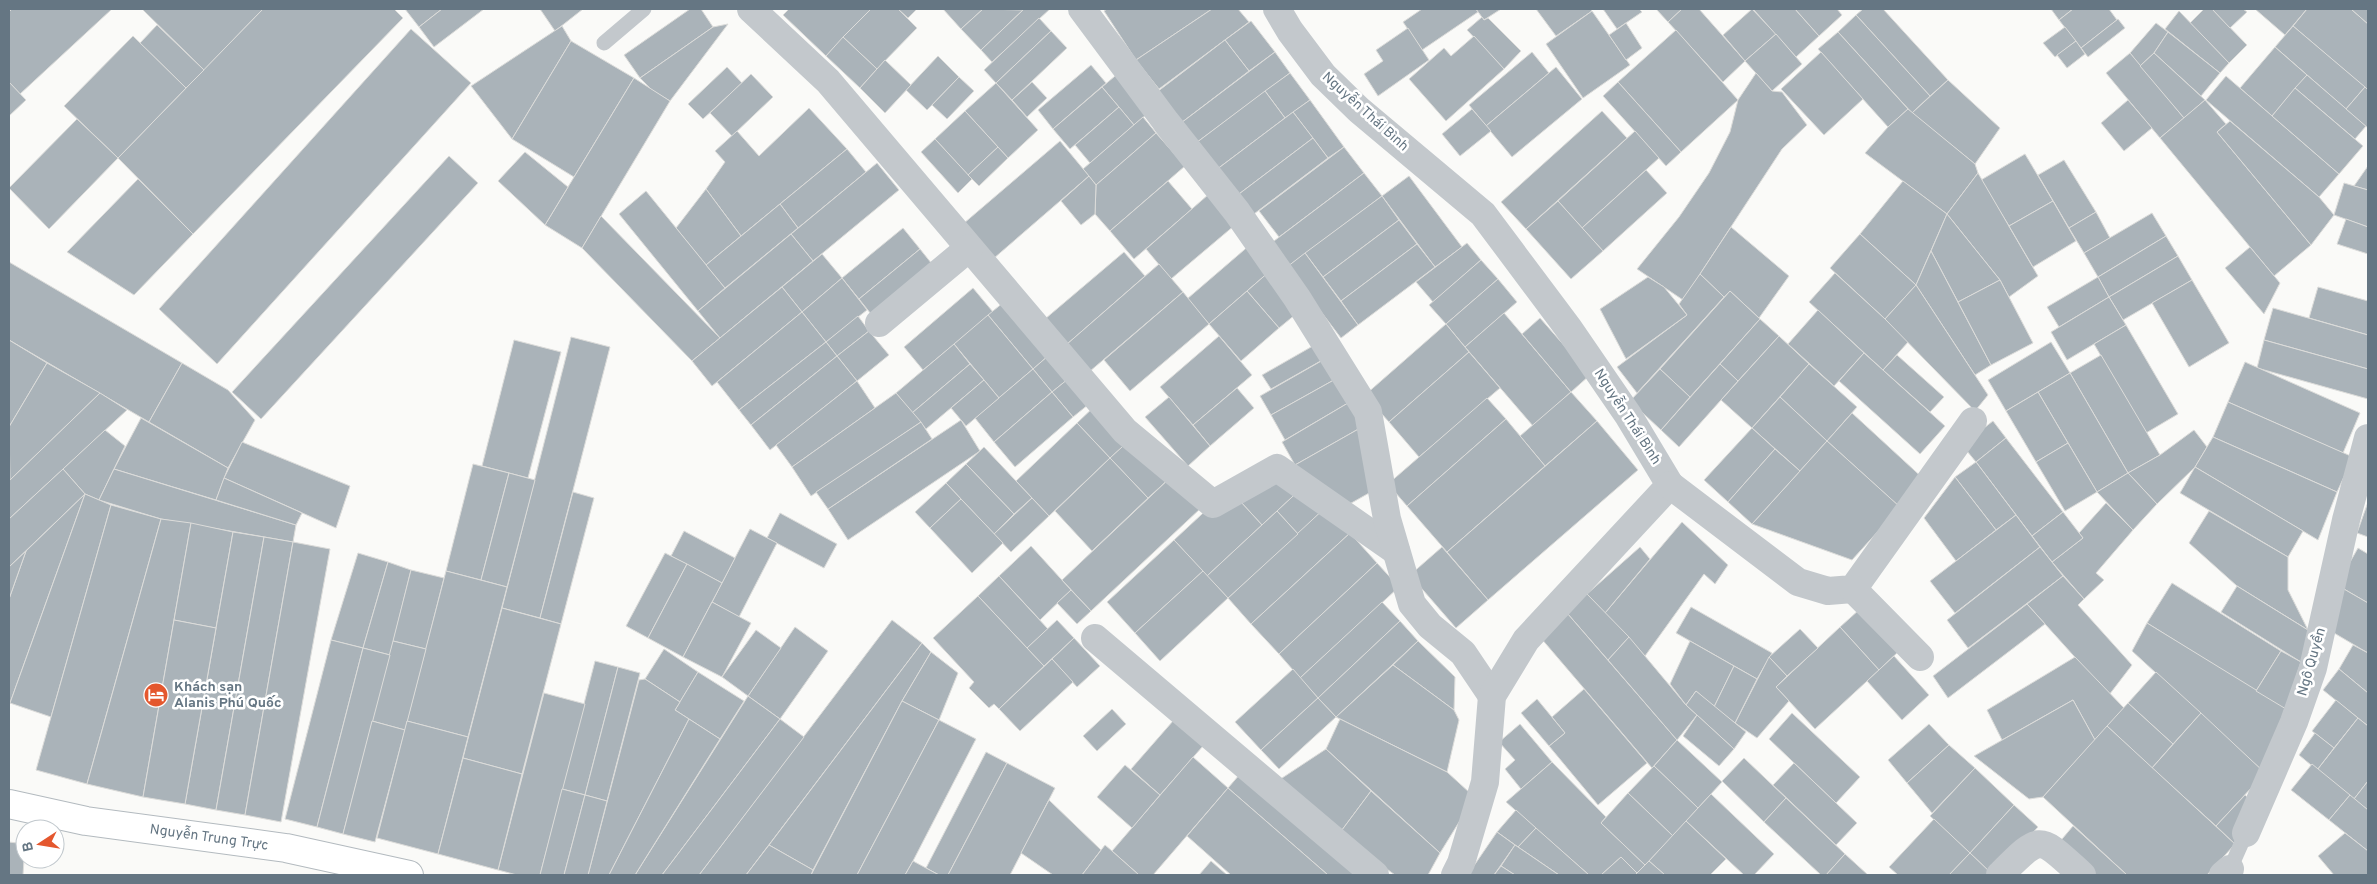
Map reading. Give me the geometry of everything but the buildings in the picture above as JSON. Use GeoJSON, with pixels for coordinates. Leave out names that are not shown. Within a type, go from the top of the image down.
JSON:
{"type":"FeatureCollection","features":[{"type":"Feature","properties":{"kind":"main road","name":"Nguyễn Trung Trực"},"geometry":{"type":"LineString","coordinates":[[9,804],[86,822],[286,848],[409,875]]}},
{"type":"Feature","properties":{"kind":"street"},"geometry":{"type":"LineString","coordinates":[[751,9],[828,81],[969,248],[1020,304],[1125,431],[1213,504],[1277,468],[1396,551]]}},
{"type":"Feature","properties":{"kind":"street"},"geometry":{"type":"LineString","coordinates":[[1082,9],[1166,122],[1237,212],[1298,298],[1368,412],[1387,519],[1412,604],[1430,626],[1463,652],[1492,696]]}},
{"type":"Feature","properties":{"kind":"street","name":"Nguyễn Thái Bình"},"geometry":{"type":"LineString","coordinates":[[1277,9],[1290,31],[1322,75],[1359,110],[1483,214],[1569,329],[1628,416],[1670,485]]}},
{"type":"Feature","properties":{"kind":"street"},"geometry":{"type":"LineString","coordinates":[[879,323],[969,248]]}},
{"type":"Feature","properties":{"kind":"street"},"geometry":{"type":"LineString","coordinates":[[1454,875],[1461,863],[1485,782],[1492,696],[1526,640],[1670,485],[1798,582],[1828,591],[1853,589],[1973,422]]}},
{"type":"Feature","properties":{"kind":"street","name":"Ngô Quyền"},"geometry":{"type":"LineString","coordinates":[[2246,834],[2294,722],[2313,668],[2346,520],[2368,438]]}},
{"type":"Feature","properties":{"kind":"street"},"geometry":{"type":"LineString","coordinates":[[1853,589],[1920,658]]}},
{"type":"Feature","properties":{"kind":"street"},"geometry":{"type":"LineString","coordinates":[[1095,638],[1375,875]]}},
{"type":"Feature","properties":{"kind":"street"},"geometry":{"type":"LineString","coordinates":[[2000,875],[2029,846],[2042,843],[2052,847],[2082,875]]}},
{"type":"Feature","properties":{"kind":"lane"},"geometry":{"type":"LineString","coordinates":[[604,43],[644,9]]}},
{"type":"Feature","properties":{"kind":"lane","name":"Ngô Quyền"},"geometry":{"type":"LineString","coordinates":[[2230,873],[2246,834]]}},
{"type":"Feature","properties":{"kind":"place","name":"Khách sạn Alanis Phú Quốc"},"geometry":{"type":"Point","coordinates":[156,695]}}]}
